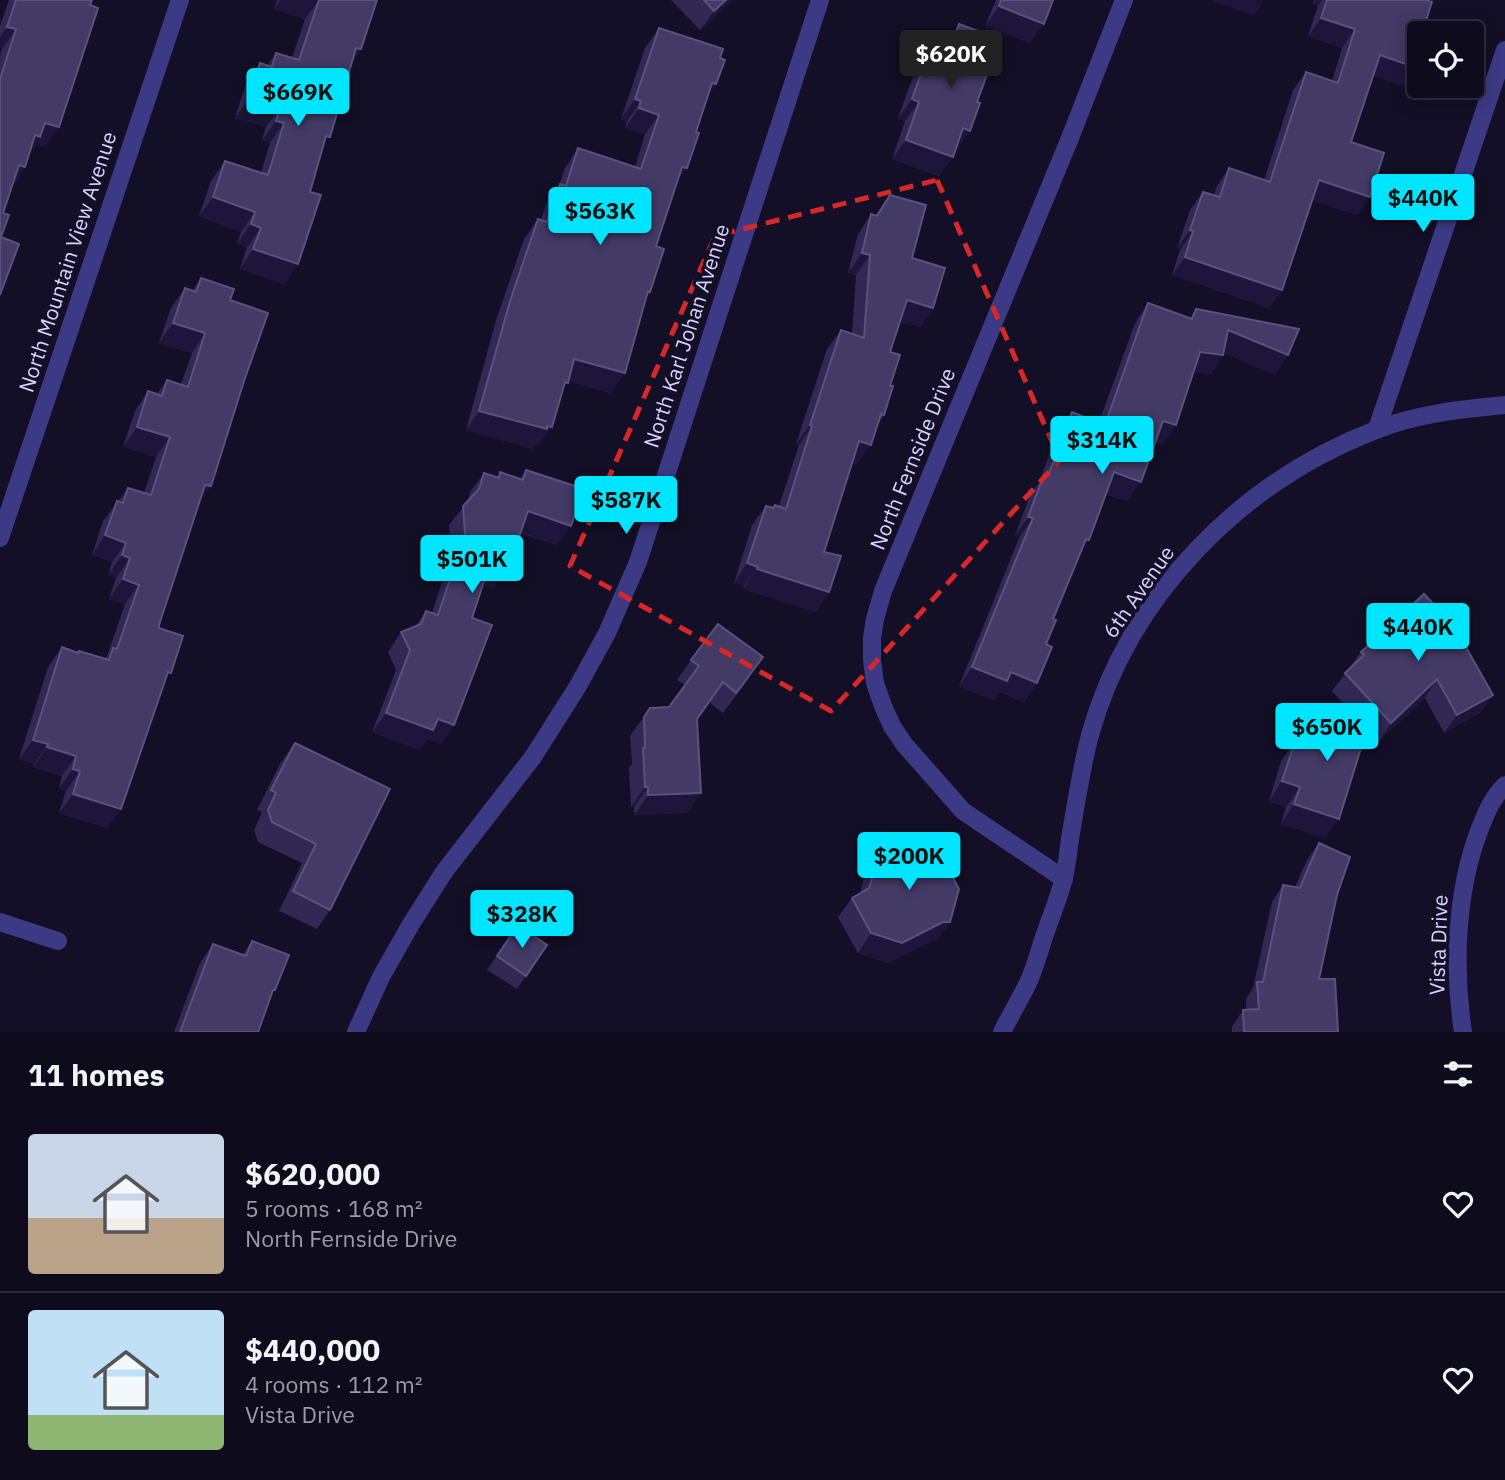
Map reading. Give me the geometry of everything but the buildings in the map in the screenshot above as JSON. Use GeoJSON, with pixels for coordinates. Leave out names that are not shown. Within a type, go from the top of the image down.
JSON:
{"type":"FeatureCollection","features":[{"type":"Feature","properties":{"kind":"street","name":"North Mountain View Avenue"},"geometry":{"type":"LineString","coordinates":[[0,538],[180,0]]}},
{"type":"Feature","properties":{"kind":"street","name":"North Karl Johan Avenue"},"geometry":{"type":"LineString","coordinates":[[356,1032],[381,978],[411,924],[444,872],[533,757],[578,687],[607,633],[638,562],[820,0]]}},
{"type":"Feature","properties":{"kind":"street","name":"North Fernside Drive"},"geometry":{"type":"LineString","coordinates":[[1064,879],[963,811],[904,744],[892,726],[875,683],[872,638],[883,591],[1070,138],[1124,0]]}},
{"type":"Feature","properties":{"kind":"street"},"geometry":{"type":"LineString","coordinates":[[1377,429],[1505,50]]}},
{"type":"Feature","properties":{"kind":"street","name":"6th Avenue"},"geometry":{"type":"LineString","coordinates":[[1002,1032],[1028,983],[1064,879],[1081,772],[1104,695],[1132,637],[1172,577],[1210,535],[1252,498],[1299,467],[1335,448],[1377,429],[1458,410],[1505,405]]}},
{"type":"Feature","properties":{"kind":"street","name":"Vista Drive"},"geometry":{"type":"LineString","coordinates":[[1463,1032],[1459,1006],[1459,923],[1465,880],[1472,850],[1489,806],[1505,785]]}},
{"type":"Feature","properties":{"kind":"street"},"geometry":{"type":"LineString","coordinates":[[0,922],[58,941]]}},
{"type":"Feature","properties":{"kind":"highlighted area"},"geometry":{"type":"Polygon","coordinates":[[[937,180],[1060,460],[831,711],[570,566],[715,236],[937,180]]]}}]}
